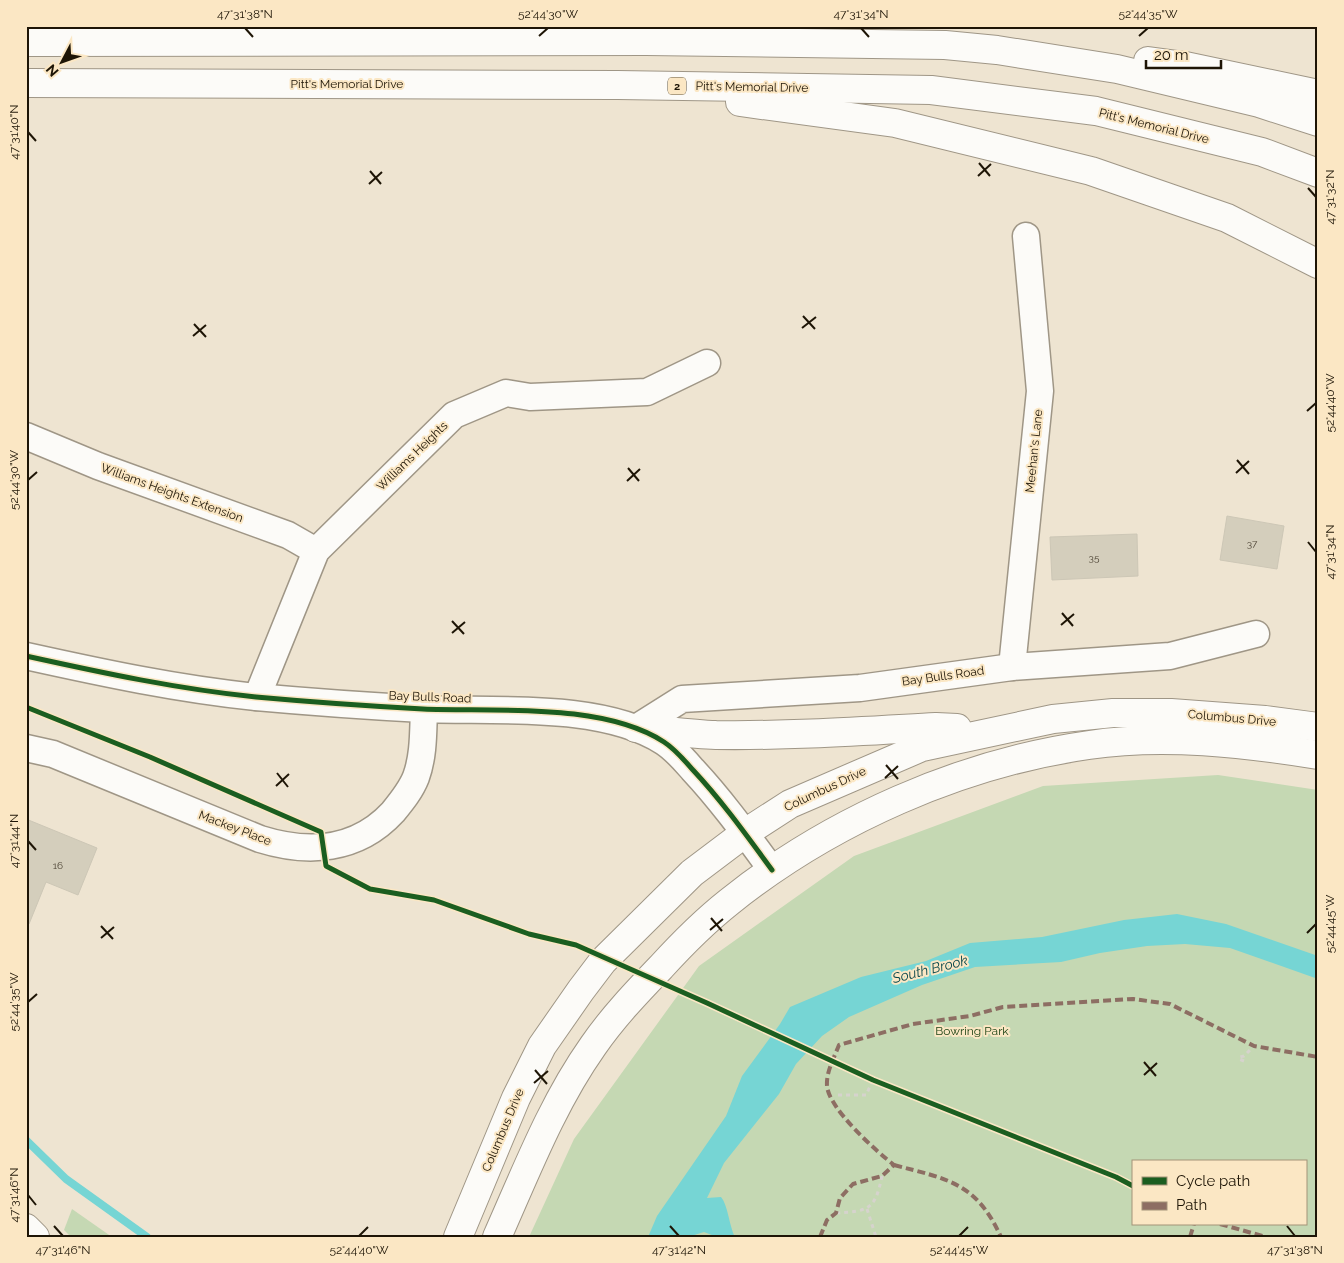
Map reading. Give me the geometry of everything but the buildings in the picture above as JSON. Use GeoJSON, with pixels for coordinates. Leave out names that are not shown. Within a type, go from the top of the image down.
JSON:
{"type":"FeatureCollection","features":[{"type":"Feature","properties":{"kind":"main road"},"geometry":{"type":"LineString","coordinates":[[945,45],[991,40],[1185,66],[1318,94]]}},
{"type":"Feature","properties":{"kind":"main road"},"geometry":{"type":"LineString","coordinates":[[26,42],[646,41],[945,45],[997,50],[1118,70],[1259,103],[1318,122]]}},
{"type":"Feature","properties":{"kind":"main road","name":"Pitt's Memorial Drive"},"geometry":{"type":"LineString","coordinates":[[26,83],[618,85],[941,92],[1096,111],[1262,152],[1318,173]]}},
{"type":"Feature","properties":{"kind":"main road"},"geometry":{"type":"LineString","coordinates":[[618,85],[896,124],[1082,169],[1227,218],[1318,264]]}},
{"type":"Feature","properties":{"kind":"main road","name":"Columbus Drive"},"geometry":{"type":"LineString","coordinates":[[460,1233],[516,1098],[542,1046],[603,961],[692,873],[745,833],[790,804],[922,747],[996,730],[1062,718],[1113,713],[1171,713],[1265,720],[1318,727]]}},
{"type":"Feature","properties":{"kind":"main road"},"geometry":{"type":"LineString","coordinates":[[636,728],[713,735],[810,734],[936,727],[996,730]]}},
{"type":"Feature","properties":{"kind":"main road"},"geometry":{"type":"LineString","coordinates":[[497,1237],[546,1128],[570,1083],[593,1046],[622,1007],[681,946],[728,902],[772,870],[869,814],[918,790],[1019,758],[1092,744],[1164,741],[1225,744],[1318,755]]}},
{"type":"Feature","properties":{"kind":"main road"},"geometry":{"type":"LineString","coordinates":[[26,1228],[35,1237]]}},
{"type":"Feature","properties":{"kind":"street","name":"Meehan's Lane"},"geometry":{"type":"LineString","coordinates":[[1012,667],[1040,391],[1026,236]]}},
{"type":"Feature","properties":{"kind":"street","name":"Williams Heights"},"geometry":{"type":"LineString","coordinates":[[258,697],[316,551],[454,415],[506,394],[530,397],[647,392],[707,363]]}},
{"type":"Feature","properties":{"kind":"street","name":"Williams Heights Extension"},"geometry":{"type":"LineString","coordinates":[[26,436],[98,466],[288,535],[316,551]]}},
{"type":"Feature","properties":{"kind":"street","name":"Bay Bulls Road"},"geometry":{"type":"LineString","coordinates":[[636,728],[682,699],[860,688],[1012,667],[1170,656],[1256,634]]}},
{"type":"Feature","properties":{"kind":"street","name":"Bay Bulls Road"},"geometry":{"type":"LineString","coordinates":[[26,656],[145,682],[258,697],[424,708],[514,709],[591,717],[636,728],[665,742],[711,788],[772,870]]}},
{"type":"Feature","properties":{"kind":"street","name":"Mackey Place"},"geometry":{"type":"LineString","coordinates":[[26,748],[53,754],[260,839],[283,846],[324,848],[346,844],[365,835],[385,820],[403,800],[416,778],[421,757],[424,708]]}},
{"type":"Feature","properties":{"kind":"path"},"geometry":{"type":"LineString","coordinates":[[1244,1061],[1239,1059],[1240,1057],[1244,1056],[1254,1046]]}},
{"type":"Feature","properties":{"kind":"path"},"geometry":{"type":"LineString","coordinates":[[838,1095],[866,1095],[873,1080]]}},
{"type":"Feature","properties":{"kind":"path"},"geometry":{"type":"LineString","coordinates":[[836,1213],[861,1212],[873,1205],[879,1192],[882,1176]]}},
{"type":"Feature","properties":{"kind":"path"},"geometry":{"type":"LineString","coordinates":[[867,1208],[876,1237]]}},
{"type":"Feature","properties":{"kind":"green space","name":"Bowring Park"},"geometry":{"type":"Polygon","coordinates":[[[1218,775],[1318,790],[1318,1237],[529,1237],[574,1139],[699,966],[854,856],[1043,786],[1218,775]]]}},
{"type":"Feature","properties":{"kind":"green space"},"geometry":{"type":"Polygon","coordinates":[[[72,1209],[112,1237],[71,1237],[64,1230],[72,1209]]]}},
{"type":"Feature","properties":{"kind":"water","name":"South Brook"},"geometry":{"type":"Polygon","coordinates":[[[1177,914],[1226,924],[1318,956],[1318,979],[1230,948],[1185,944],[1147,946],[1100,953],[1061,962],[975,967],[922,985],[849,1017],[822,1036],[796,1064],[779,1094],[724,1163],[707,1198],[721,1197],[735,1237],[717,1237],[704,1232],[688,1237],[648,1237],[657,1216],[726,1116],[742,1076],[790,1007],[861,977],[926,961],[970,943],[1042,937],[1124,920],[1177,914]]]}},
{"type":"Feature","properties":{"kind":"waterway"},"geometry":{"type":"LineString","coordinates":[[26,1140],[66,1179],[147,1237]]}},
{"type":"Feature","properties":{"kind":"marked path"},"geometry":{"type":"LineString","coordinates":[[820,1237],[827,1220],[836,1213],[840,1198],[853,1184],[882,1176],[894,1165],[854,1129],[830,1095],[827,1086],[828,1076],[839,1045],[913,1024],[970,1016],[1003,1007],[1133,999],[1170,1004],[1254,1046],[1318,1057]]}},
{"type":"Feature","properties":{"kind":"marked path"},"geometry":{"type":"LineString","coordinates":[[894,1165],[945,1179],[970,1194],[981,1205],[1001,1237]]}},
{"type":"Feature","properties":{"kind":"marked path"},"geometry":{"type":"LineString","coordinates":[[1190,1237],[1193,1226]]}},
{"type":"Feature","properties":{"kind":"marked path"},"geometry":{"type":"LineString","coordinates":[[1227,1226],[1266,1237]]}},
{"type":"Feature","properties":{"kind":"cycle path"},"geometry":{"type":"LineString","coordinates":[[26,656],[169,685],[227,694],[423,709],[547,712],[610,720],[639,729],[664,742],[676,752],[724,806],[772,870]]}},
{"type":"Feature","properties":{"kind":"cycle path"},"geometry":{"type":"LineString","coordinates":[[26,707],[150,757],[321,832],[326,866],[370,889],[434,900],[529,934],[576,945],[873,1080],[1116,1177],[1132,1185]]}}]}
